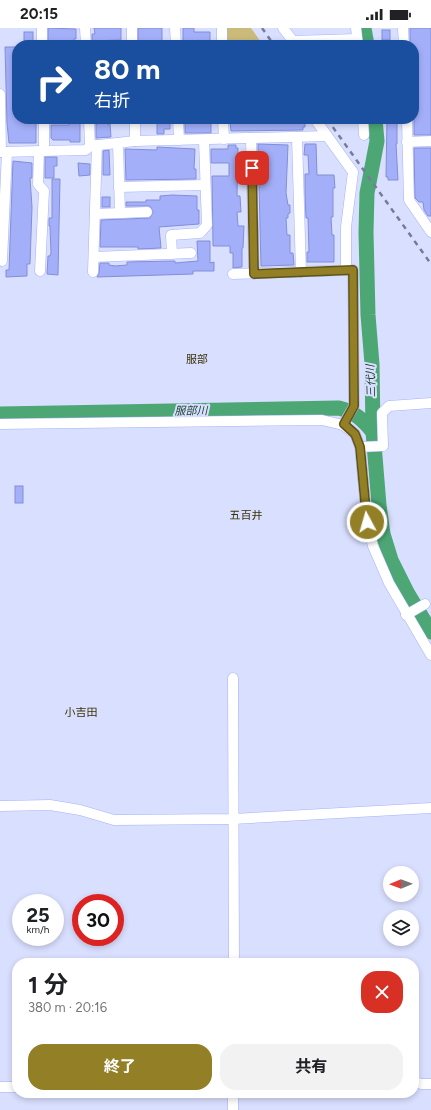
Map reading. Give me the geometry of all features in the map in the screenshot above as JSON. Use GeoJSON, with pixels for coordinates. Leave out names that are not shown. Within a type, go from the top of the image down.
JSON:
{"type":"FeatureCollection","features":[{"type":"Feature","properties":{"kind":"street"},"geometry":{"type":"LineString","coordinates":[[42,28],[42,40]]}},
{"type":"Feature","properties":{"kind":"street"},"geometry":{"type":"LineString","coordinates":[[85,28],[86,40]]}},
{"type":"Feature","properties":{"kind":"street"},"geometry":{"type":"LineString","coordinates":[[132,28],[132,40]]}},
{"type":"Feature","properties":{"kind":"street"},"geometry":{"type":"LineString","coordinates":[[175,28],[176,40]]}},
{"type":"Feature","properties":{"kind":"street"},"geometry":{"type":"LineString","coordinates":[[222,28],[222,40]]}},
{"type":"Feature","properties":{"kind":"street"},"geometry":{"type":"LineString","coordinates":[[283,28],[292,40]]}},
{"type":"Feature","properties":{"kind":"street"},"geometry":{"type":"LineString","coordinates":[[356,28],[358,40]]}},
{"type":"Feature","properties":{"kind":"street"},"geometry":{"type":"LineString","coordinates":[[403,28],[404,40]]}},
{"type":"Feature","properties":{"kind":"street"},"geometry":{"type":"LineString","coordinates":[[0,94],[3,152],[2,260]]}},
{"type":"Feature","properties":{"kind":"street"},"geometry":{"type":"LineString","coordinates":[[40,271],[44,191],[38,184],[44,124]]}},
{"type":"Feature","properties":{"kind":"street"},"geometry":{"type":"LineString","coordinates":[[90,124],[94,145],[95,214],[93,272]]}},
{"type":"Feature","properties":{"kind":"street"},"geometry":{"type":"LineString","coordinates":[[135,124],[135,141]]}},
{"type":"Feature","properties":{"kind":"street"},"geometry":{"type":"LineString","coordinates":[[178,124],[179,140]]}},
{"type":"Feature","properties":{"kind":"street"},"geometry":{"type":"LineString","coordinates":[[223,124],[224,139]]}},
{"type":"Feature","properties":{"kind":"street"},"geometry":{"type":"LineString","coordinates":[[318,124],[353,172],[346,227],[346,270]]}},
{"type":"Feature","properties":{"kind":"street"},"geometry":{"type":"LineString","coordinates":[[363,124],[364,135]]}},
{"type":"Feature","properties":{"kind":"street"},"geometry":{"type":"LineString","coordinates":[[407,124],[409,200],[431,232]]}},
{"type":"Feature","properties":{"kind":"street"},"geometry":{"type":"LineString","coordinates":[[3,152],[86,150],[94,145],[135,141],[327,136]]}},
{"type":"Feature","properties":{"kind":"street"},"geometry":{"type":"LineString","coordinates":[[297,137],[301,272]]}},
{"type":"Feature","properties":{"kind":"street"},"geometry":{"type":"LineString","coordinates":[[251,138],[254,274]]}},
{"type":"Feature","properties":{"kind":"street"},"geometry":{"type":"LineString","coordinates":[[172,254],[171,234],[200,233],[207,225],[204,140]]}},
{"type":"Feature","properties":{"kind":"street"},"geometry":{"type":"LineString","coordinates":[[407,142],[431,141]]}},
{"type":"Feature","properties":{"kind":"street"},"geometry":{"type":"LineString","coordinates":[[118,143],[120,213]]}},
{"type":"Feature","properties":{"kind":"street"},"geometry":{"type":"LineString","coordinates":[[119,187],[205,185]]}},
{"type":"Feature","properties":{"kind":"street"},"geometry":{"type":"LineString","coordinates":[[95,214],[147,212]]}},
{"type":"Feature","properties":{"kind":"street"},"geometry":{"type":"LineString","coordinates":[[94,257],[191,253]]}},
{"type":"Feature","properties":{"kind":"street"},"geometry":{"type":"LineString","coordinates":[[233,274],[353,270],[354,406],[345,422]]}},
{"type":"Feature","properties":{"kind":"street"},"geometry":{"type":"LineString","coordinates":[[361,447],[383,446],[382,413],[389,406],[431,403]]}},
{"type":"Feature","properties":{"kind":"street"},"geometry":{"type":"LineString","coordinates":[[0,424],[322,420],[345,422],[355,434],[361,447],[367,522],[373,546],[389,583],[431,655]]}},
{"type":"Feature","properties":{"kind":"street"},"geometry":{"type":"LineString","coordinates":[[407,614],[424,604]]}},
{"type":"Feature","properties":{"kind":"street"},"geometry":{"type":"LineString","coordinates":[[233,678],[232,819],[234,958]]}},
{"type":"Feature","properties":{"kind":"street"},"geometry":{"type":"LineString","coordinates":[[0,806],[50,805],[80,810],[114,820],[232,819],[431,808]]}},
{"type":"Feature","properties":{"kind":"street"},"geometry":{"type":"LineString","coordinates":[[419,1083],[431,1084]]}},
{"type":"Feature","properties":{"kind":"street"},"geometry":{"type":"LineString","coordinates":[[0,1087],[12,1087]]}},
{"type":"Feature","properties":{"kind":"street"},"geometry":{"type":"LineString","coordinates":[[233,1098],[233,1110]]}},
{"type":"Feature","properties":{"kind":"shaded area"},"geometry":{"type":"Polygon","coordinates":[[[224,28],[251,28],[259,40],[224,40],[224,28]]]}},
{"type":"Feature","properties":{"kind":"building"},"geometry":{"type":"Polygon","coordinates":[[[48,28],[76,29],[76,39],[74,40],[48,40],[48,28]]]}},
{"type":"Feature","properties":{"kind":"building"},"geometry":{"type":"Polygon","coordinates":[[[94,28],[121,28],[121,40],[92,40],[92,34],[95,34],[94,28]]]}},
{"type":"Feature","properties":{"kind":"building"},"geometry":{"type":"Polygon","coordinates":[[[138,28],[162,28],[162,40],[138,40],[138,28]]]}},
{"type":"Feature","properties":{"kind":"building"},"geometry":{"type":"Polygon","coordinates":[[[183,28],[194,28],[194,32],[210,32],[210,40],[183,40],[183,28]]]}},
{"type":"Feature","properties":{"kind":"building"},"geometry":{"type":"Polygon","coordinates":[[[410,28],[431,28],[431,135],[414,135],[414,124],[419,124],[419,40],[410,40],[410,28]]]}},
{"type":"Feature","properties":{"kind":"building"},"geometry":{"type":"Polygon","coordinates":[[[382,30],[390,30],[390,40],[382,40],[382,30]]]}},
{"type":"Feature","properties":{"kind":"building"},"geometry":{"type":"Polygon","coordinates":[[[24,32],[33,32],[33,40],[24,40],[24,32]]]}},
{"type":"Feature","properties":{"kind":"building"},"geometry":{"type":"Polygon","coordinates":[[[5,47],[12,47],[12,124],[36,124],[36,143],[9,143],[5,47]]]}},
{"type":"Feature","properties":{"kind":"building"},"geometry":{"type":"Polygon","coordinates":[[[80,124],[80,142],[70,142],[70,140],[53,140],[51,138],[51,125],[80,124]]]}},
{"type":"Feature","properties":{"kind":"building"},"geometry":{"type":"Polygon","coordinates":[[[96,124],[110,124],[111,137],[96,138],[96,124]]]}},
{"type":"Feature","properties":{"kind":"building"},"geometry":{"type":"Polygon","coordinates":[[[157,124],[170,124],[170,129],[164,129],[164,134],[157,134],[157,124]]]}},
{"type":"Feature","properties":{"kind":"building"},"geometry":{"type":"Polygon","coordinates":[[[185,124],[211,124],[211,133],[185,133],[185,124]]]}},
{"type":"Feature","properties":{"kind":"building"},"geometry":{"type":"Polygon","coordinates":[[[230,124],[305,124],[303,130],[231,131],[230,124]]]}},
{"type":"Feature","properties":{"kind":"building"},"geometry":{"type":"Polygon","coordinates":[[[387,124],[397,124],[396,144],[398,180],[388,180],[388,177],[386,177],[387,124]]]}},
{"type":"Feature","properties":{"kind":"building"},"geometry":{"type":"Polygon","coordinates":[[[258,144],[288,145],[286,193],[288,205],[290,205],[290,213],[288,214],[288,218],[286,218],[287,235],[290,235],[290,253],[293,253],[294,265],[261,266],[258,144]]]}},
{"type":"Feature","properties":{"kind":"building"},"geometry":{"type":"Polygon","coordinates":[[[305,144],[316,144],[317,175],[334,175],[335,188],[333,188],[333,217],[331,217],[332,235],[334,235],[334,262],[307,262],[307,252],[309,252],[308,218],[306,218],[305,174],[309,174],[308,155],[304,155],[305,144]]]}},
{"type":"Feature","properties":{"kind":"building"},"geometry":{"type":"Polygon","coordinates":[[[228,145],[236,145],[236,148],[238,148],[237,196],[240,196],[241,212],[237,212],[238,226],[244,226],[242,267],[233,268],[233,253],[230,253],[230,246],[213,246],[212,176],[229,176],[229,163],[211,163],[211,149],[228,149],[228,145]]]}},
{"type":"Feature","properties":{"kind":"building"},"geometry":{"type":"Polygon","coordinates":[[[157,147],[195,149],[194,169],[196,169],[196,179],[126,180],[125,149],[157,150],[157,147]]]}},
{"type":"Feature","properties":{"kind":"building"},"geometry":{"type":"Polygon","coordinates":[[[414,148],[431,148],[431,216],[428,216],[424,210],[423,202],[419,202],[415,198],[414,148]]]}},
{"type":"Feature","properties":{"kind":"building"},"geometry":{"type":"Polygon","coordinates":[[[109,150],[110,175],[103,175],[103,151],[109,150]]]}},
{"type":"Feature","properties":{"kind":"building"},"geometry":{"type":"Polygon","coordinates":[[[45,157],[57,157],[57,166],[54,166],[54,178],[45,178],[45,157]]]}},
{"type":"Feature","properties":{"kind":"building"},"geometry":{"type":"Polygon","coordinates":[[[13,161],[32,163],[32,178],[30,178],[32,207],[30,264],[27,264],[27,276],[6,277],[6,270],[9,270],[13,161]]]}},
{"type":"Feature","properties":{"kind":"building"},"geometry":{"type":"Polygon","coordinates":[[[78,163],[90,164],[90,175],[79,176],[78,163]]]}},
{"type":"Feature","properties":{"kind":"building"},"geometry":{"type":"Polygon","coordinates":[[[52,179],[60,179],[58,275],[47,274],[48,256],[50,256],[51,253],[49,218],[52,218],[52,179]]]}},
{"type":"Feature","properties":{"kind":"building"},"geometry":{"type":"Polygon","coordinates":[[[160,196],[197,196],[199,224],[159,227],[161,248],[138,249],[138,247],[100,247],[101,220],[150,218],[153,212],[150,206],[126,206],[126,202],[160,200],[160,196]]]}},
{"type":"Feature","properties":{"kind":"building"},"geometry":{"type":"Polygon","coordinates":[[[102,197],[110,197],[110,207],[102,207],[102,197]]]}},
{"type":"Feature","properties":{"kind":"building"},"geometry":{"type":"Polygon","coordinates":[[[197,241],[210,241],[210,263],[214,262],[214,271],[193,271],[193,274],[97,277],[100,263],[109,263],[109,265],[115,266],[127,265],[127,262],[175,261],[175,263],[198,261],[197,241]]]}},
{"type":"Feature","properties":{"kind":"building"},"geometry":{"type":"Polygon","coordinates":[[[15,486],[23,486],[23,503],[15,503],[15,486]]]}},
{"type":"Feature","properties":{"kind":"waterway","name":"三代川"},"geometry":{"type":"LineString","coordinates":[[364,28],[366,40]]}},
{"type":"Feature","properties":{"kind":"waterway","name":"三代川"},"geometry":{"type":"LineString","coordinates":[[375,124],[377,141],[367,193],[366,232],[368,315],[372,364],[373,432],[379,505],[383,534],[391,560],[408,594],[431,632]]}},
{"type":"Feature","properties":{"kind":"waterway","name":"服部川"},"geometry":{"type":"LineString","coordinates":[[0,414],[339,408],[358,417],[373,432]]}},
{"type":"Feature","properties":{"kind":"railway"},"geometry":{"type":"LineString","coordinates":[[262,28],[270,40]]}},
{"type":"Feature","properties":{"kind":"railway"},"geometry":{"type":"LineString","coordinates":[[331,124],[431,264]]}},
{"type":"Feature","properties":{"kind":"district","name":"服部"},"geometry":{"type":"Point","coordinates":[197,359]}},
{"type":"Feature","properties":{"kind":"district","name":"五百井"},"geometry":{"type":"Point","coordinates":[246,515]}},
{"type":"Feature","properties":{"kind":"district","name":"小吉田"},"geometry":{"type":"Point","coordinates":[81,712]}},
{"type":"Feature","properties":{"kind":"route"},"geometry":{"type":"LineString","coordinates":[[252,168],[254,274],[353,270],[354,406],[344,424],[355,434],[360,447],[367,522]]}}]}
